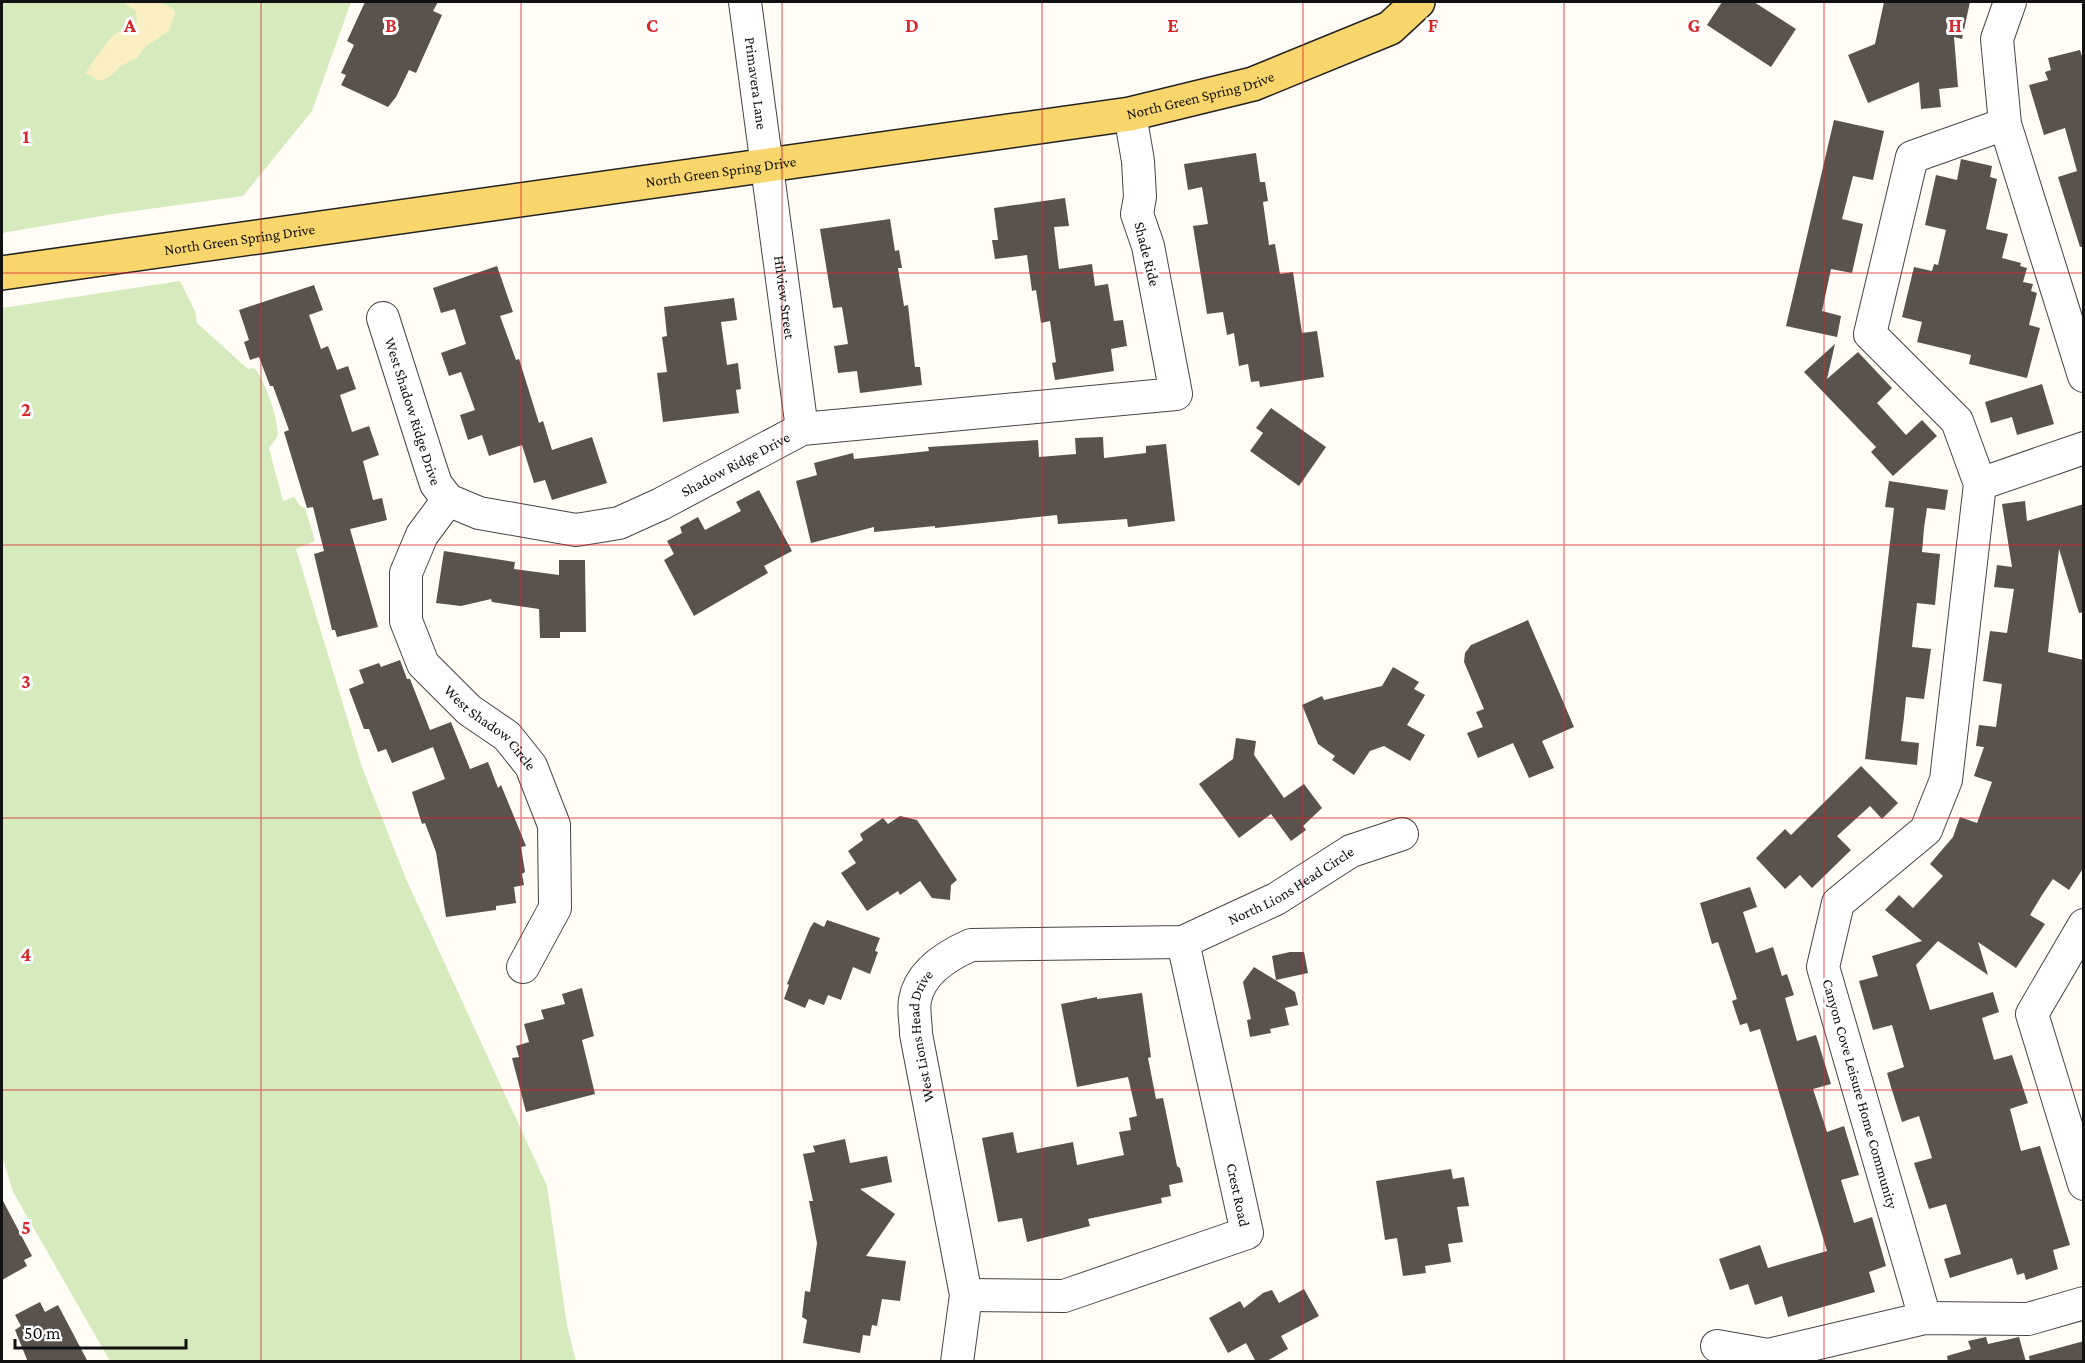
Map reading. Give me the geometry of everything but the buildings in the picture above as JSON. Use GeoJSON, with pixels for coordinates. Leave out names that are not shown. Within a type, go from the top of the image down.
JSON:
{"type":"FeatureCollection","features":[{"type":"Feature","properties":{"kind":"main road","name":"North Green Spring Drive"},"geometry":{"type":"LineString","coordinates":[[2,273],[1130,114],[1253,84],[1390,28],[1418,2]]}},
{"type":"Feature","properties":{"kind":"street","name":"Primavera Lane"},"geometry":{"type":"LineString","coordinates":[[745,2],[767,166]]}},
{"type":"Feature","properties":{"kind":"street"},"geometry":{"type":"LineString","coordinates":[[2010,2],[1997,39],[2005,123],[2084,376]]}},
{"type":"Feature","properties":{"kind":"street","name":"Shade Ride"},"geometry":{"type":"LineString","coordinates":[[1130,114],[1138,161],[1140,197],[1137,214],[1148,246],[1176,394]]}},
{"type":"Feature","properties":{"kind":"street","name":"Canyon Cove Leisure Home Community"},"geometry":{"type":"LineString","coordinates":[[1925,1318],[1823,967],[1838,903],[1926,830],[1946,780],[1980,484],[1957,421],[1870,334],[1912,157],[2005,123]]}},
{"type":"Feature","properties":{"kind":"street","name":"Hilview Street"},"geometry":{"type":"LineString","coordinates":[[767,166],[802,429]]}},
{"type":"Feature","properties":{"kind":"street","name":"West Shadow Ridge Drive"},"geometry":{"type":"LineString","coordinates":[[382,318],[436,484],[448,500]]}},
{"type":"Feature","properties":{"kind":"street","name":"Shadow Ridge Drive"},"geometry":{"type":"LineString","coordinates":[[448,500],[479,513],[576,530],[619,523],[661,504],[802,429],[1176,394]]}},
{"type":"Feature","properties":{"kind":"street"},"geometry":{"type":"LineString","coordinates":[[1980,484],[2084,448]]}},
{"type":"Feature","properties":{"kind":"street","name":"West Shadow Circle"},"geometry":{"type":"LineString","coordinates":[[448,500],[422,535],[406,573],[406,621],[423,664],[469,710],[507,736],[531,766],[554,825],[555,908],[523,967]]}},
{"type":"Feature","properties":{"kind":"street","name":"North Lions Head Circle"},"geometry":{"type":"LineString","coordinates":[[1183,942],[1276,899],[1352,851],[1402,834]]}},
{"type":"Feature","properties":{"kind":"street"},"geometry":{"type":"LineString","coordinates":[[2084,926],[2032,1014],[2073,1114],[2084,1184]]}},
{"type":"Feature","properties":{"kind":"street","name":"Crest Road"},"geometry":{"type":"LineString","coordinates":[[966,1295],[1064,1296],[1247,1233],[1183,942]]}},
{"type":"Feature","properties":{"kind":"street","name":"West Lions Head Drive"},"geometry":{"type":"LineString","coordinates":[[957,1362],[966,1295],[916,1034],[915,999],[928,974],[950,955],[971,945],[1183,942]]}},
{"type":"Feature","properties":{"kind":"street"},"geometry":{"type":"LineString","coordinates":[[1717,1346],[1768,1355],[1925,1318],[2028,1319],[2084,1303]]}},
{"type":"Feature","properties":{"kind":"green space"},"geometry":{"type":"Polygon","coordinates":[[[2,2],[351,2],[312,111],[243,196],[113,214],[2,233],[2,2]]]}},
{"type":"Feature","properties":{"kind":"green space"},"geometry":{"type":"Polygon","coordinates":[[[180,281],[195,311],[197,323],[248,369],[254,368],[258,372],[270,400],[278,430],[269,448],[283,501],[294,497],[300,506],[305,508],[315,541],[296,549],[362,767],[406,879],[547,1186],[567,1326],[576,1361],[110,1361],[13,1192],[2,1156],[2,308],[180,281]]]}},
{"type":"Feature","properties":{"kind":"sand"},"geometry":{"type":"Polygon","coordinates":[[[122,2],[161,4],[175,13],[169,31],[145,47],[137,58],[99,81],[86,73],[90,66],[114,36],[137,23],[136,11],[122,2]]]}}]}
